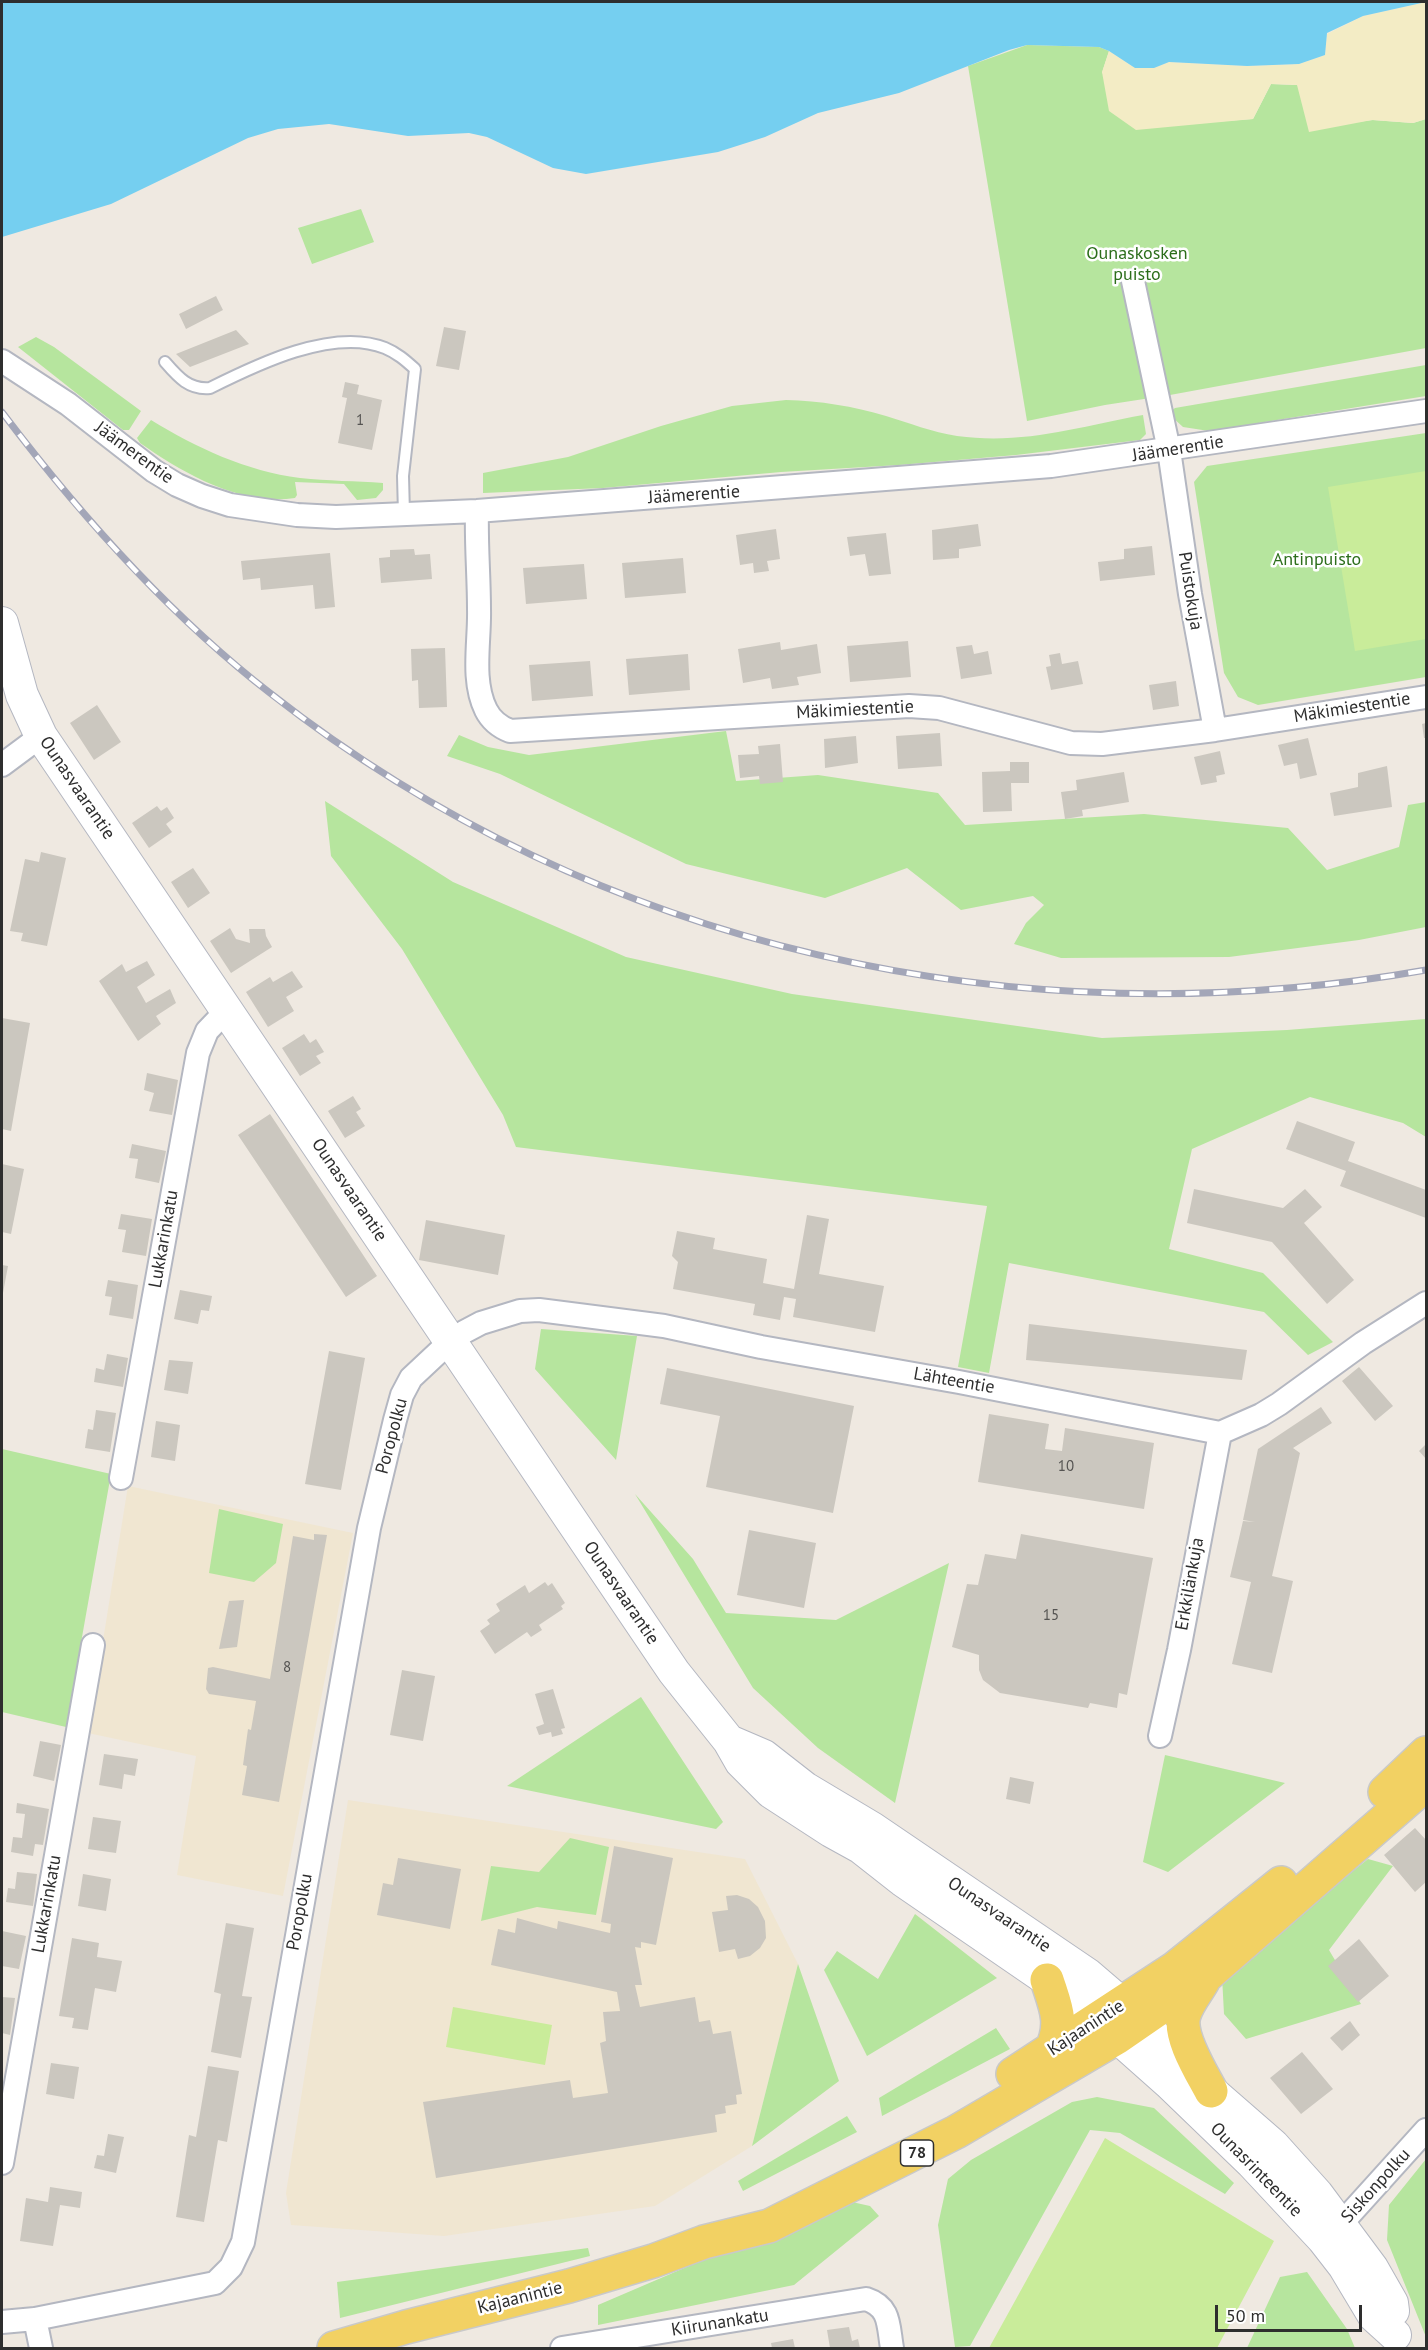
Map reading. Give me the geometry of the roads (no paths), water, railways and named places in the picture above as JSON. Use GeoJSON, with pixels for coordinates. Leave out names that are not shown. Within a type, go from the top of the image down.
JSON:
{"type":"FeatureCollection","features":[{"type":"Feature","properties":{"kind":"main road","name":"Kajaanintie"},"geometry":{"type":"LineString","coordinates":[[334,2349],[406,2327],[632,2268],[704,2242],[769,2226],[956,2132],[1120,2021],[1175,1968],[1300,1868],[1426,1754]]}},
{"type":"Feature","properties":{"kind":"main road","name":"Kajaanintie"},"geometry":{"type":"LineString","coordinates":[[704,2242],[742,2216],[950,2112],[1051,2051],[1120,2021],[1205,1977],[1426,1784]]}},
{"type":"Feature","properties":{"kind":"main road"},"geometry":{"type":"LineString","coordinates":[[1205,1977],[1184,2014],[1183,2024],[1195,2061],[1211,2091]]}},
{"type":"Feature","properties":{"kind":"main road"},"geometry":{"type":"LineString","coordinates":[[1047,1980],[1058,2016],[1058,2036],[1051,2051]]}},
{"type":"Feature","properties":{"kind":"street","name":"Puistokuja"},"geometry":{"type":"LineString","coordinates":[[1133,281],[1169,450],[1190,594],[1215,730]]}},
{"type":"Feature","properties":{"kind":"street","name":"Jäämerentie"},"geometry":{"type":"LineString","coordinates":[[2,361],[68,404],[154,471],[177,485],[230,505],[297,515],[336,517],[477,511],[926,478],[1090,462],[1426,411]]}},
{"type":"Feature","properties":{"kind":"street","name":"Mäkimiestentie"},"geometry":{"type":"LineString","coordinates":[[477,511],[480,692],[486,712],[500,728],[510,731],[909,706],[939,708],[1071,743],[1102,744],[1215,730],[1426,697]]}},
{"type":"Feature","properties":{"kind":"street","name":"Ounasvaarantie"},"geometry":{"type":"LineString","coordinates":[[2,622],[6,657],[40,736],[674,1672],[729,1741],[741,1762],[771,1792],[860,1847],[902,1880],[1047,1980],[1120,2021]]}},
{"type":"Feature","properties":{"kind":"street"},"geometry":{"type":"LineString","coordinates":[[2,765],[40,736]]}},
{"type":"Feature","properties":{"kind":"street","name":"Lukkarinkatu"},"geometry":{"type":"LineString","coordinates":[[122,1478],[198,1053],[207,1031],[227,1010]]}},
{"type":"Feature","properties":{"kind":"street"},"geometry":{"type":"LineString","coordinates":[[1220,1433],[1280,1404],[1363,1343],[1426,1303]]}},
{"type":"Feature","properties":{"kind":"street","name":"Lähteentie"},"geometry":{"type":"LineString","coordinates":[[452,1342],[481,1323],[499,1316],[539,1310],[563,1312],[664,1326],[761,1347],[1040,1397],[1220,1433]]}},
{"type":"Feature","properties":{"kind":"street","name":"Poropolku"},"geometry":{"type":"LineString","coordinates":[[2,2322],[35,2319],[215,2283],[231,2267],[243,2242],[311,1844],[369,1526],[402,1395],[411,1378],[452,1342]]}},
{"type":"Feature","properties":{"kind":"street","name":"Erkkilänkuja"},"geometry":{"type":"LineString","coordinates":[[1160,1736],[1179,1650],[1220,1433]]}},
{"type":"Feature","properties":{"kind":"street","name":"Lukkarinkatu"},"geometry":{"type":"LineString","coordinates":[[2,2163],[93,1645]]}},
{"type":"Feature","properties":{"kind":"street","name":"Ounasvaarantie"},"geometry":{"type":"LineString","coordinates":[[729,1741],[764,1756],[805,1788],[872,1828],[1087,1974],[1120,2021]]}},
{"type":"Feature","properties":{"kind":"street","name":"Ounasrinteentie"},"geometry":{"type":"LineString","coordinates":[[1120,2021],[1211,2091],[1273,2145],[1332,2231],[1349,2274],[1374,2316],[1398,2342]]}},
{"type":"Feature","properties":{"kind":"street","name":"Ounasrinteentie"},"geometry":{"type":"LineString","coordinates":[[1120,2021],[1252,2163],[1332,2231]]}},
{"type":"Feature","properties":{"kind":"street","name":"Siskonpolku"},"geometry":{"type":"LineString","coordinates":[[1332,2231],[1426,2130]]}},
{"type":"Feature","properties":{"kind":"street","name":"Kiirunankatu"},"geometry":{"type":"LineString","coordinates":[[562,2349],[866,2300],[878,2303],[886,2315],[891,2349]]}},
{"type":"Feature","properties":{"kind":"street"},"geometry":{"type":"LineString","coordinates":[[35,2319],[41,2349]]}},
{"type":"Feature","properties":{"kind":"lane"},"geometry":{"type":"LineString","coordinates":[[165,362],[186,384],[202,389],[210,388],[264,363],[315,346],[359,342],[383,347],[400,355],[415,369],[403,476],[404,514]]}},
{"type":"Feature","properties":{"kind":"water"},"geometry":{"type":"Polygon","coordinates":[[[2,2],[1426,2],[1363,16],[1327,33],[1325,55],[1299,64],[1247,66],[1169,62],[1154,68],[1135,68],[1099,47],[1027,45],[899,93],[818,113],[765,137],[718,152],[586,174],[553,168],[487,137],[469,133],[408,136],[329,124],[278,129],[248,138],[111,204],[2,237],[2,2]]]}},
{"type":"Feature","properties":{"kind":"railway"},"geometry":{"type":"LineString","coordinates":[[2,412],[62,488],[127,561],[196,630],[270,693],[397,782],[531,855],[672,913],[818,955],[968,982],[1120,993],[1273,989],[1426,970]]}},
{"type":"Feature","properties":{"kind":"park label","name":"Ounaskosken puisto"},"geometry":{"type":"Point","coordinates":[1137,264]}},
{"type":"Feature","properties":{"kind":"park label","name":"Antinpuisto"},"geometry":{"type":"Point","coordinates":[1317,560]}}]}
